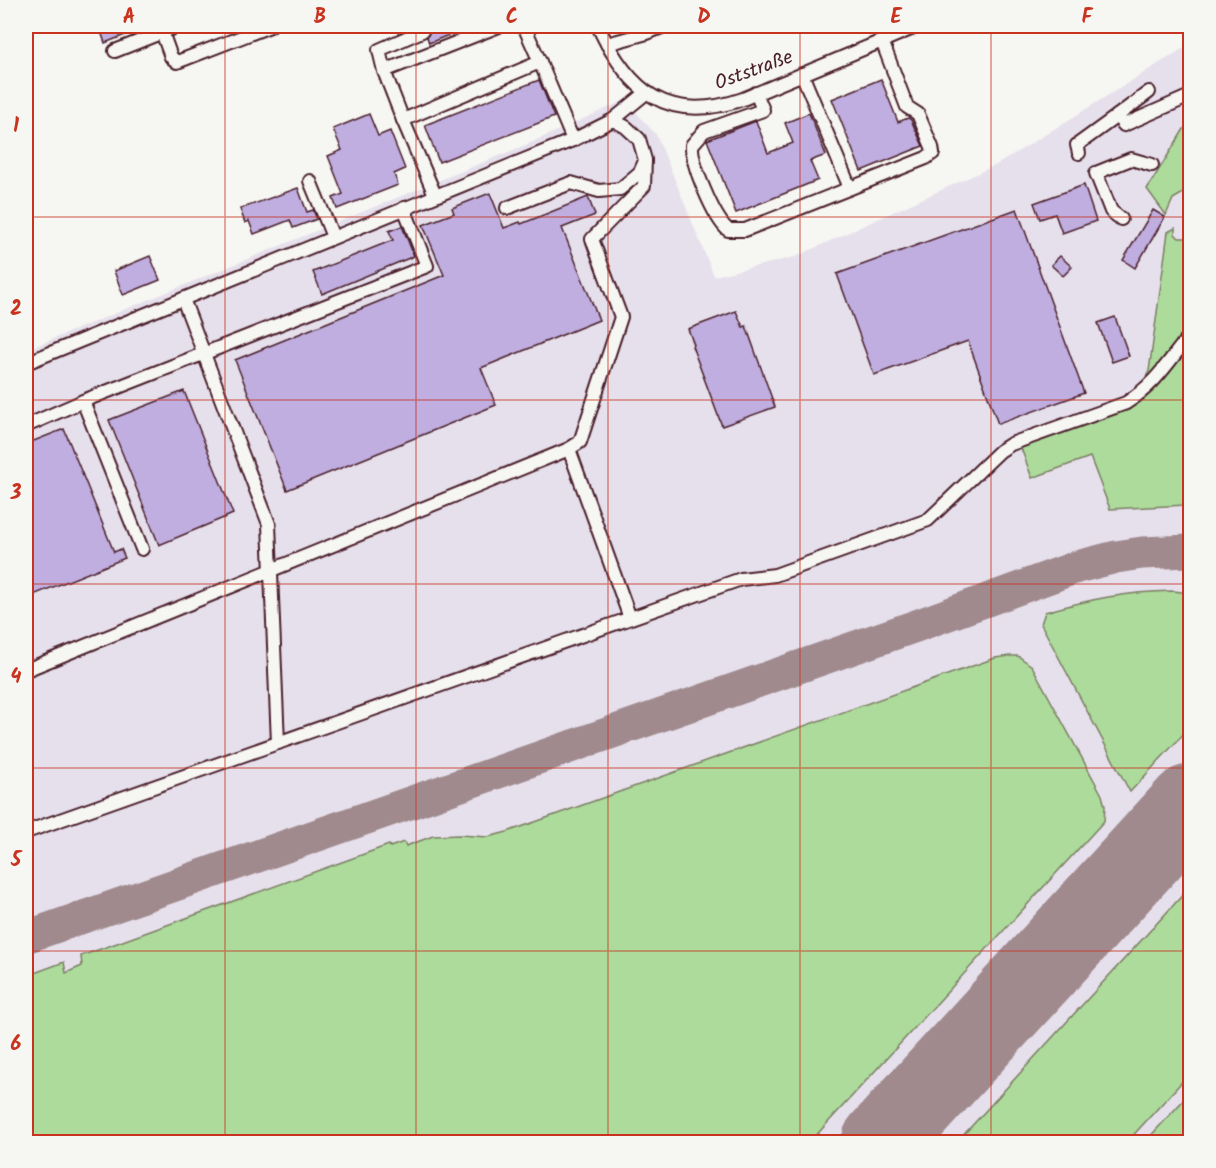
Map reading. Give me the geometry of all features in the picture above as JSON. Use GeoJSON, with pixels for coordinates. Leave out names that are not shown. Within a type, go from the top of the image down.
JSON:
{"type":"FeatureCollection","features":[{"type":"Feature","properties":{"kind":"lane"},"geometry":{"type":"LineString","coordinates":[[115,51],[178,26]]}},
{"type":"Feature","properties":{"kind":"lane"},"geometry":{"type":"LineString","coordinates":[[162,32],[171,57],[177,62],[270,26]]}},
{"type":"Feature","properties":{"kind":"lane"},"geometry":{"type":"LineString","coordinates":[[384,71],[499,26]]}},
{"type":"Feature","properties":{"kind":"lane"},"geometry":{"type":"LineString","coordinates":[[524,26],[573,140]]}},
{"type":"Feature","properties":{"kind":"lane","name":"Oststraße"},"geometry":{"type":"LineString","coordinates":[[598,26],[611,54],[630,79],[646,93],[671,104],[692,108],[725,105],[918,26]]}},
{"type":"Feature","properties":{"kind":"lane"},"geometry":{"type":"LineString","coordinates":[[607,44],[664,26]]}},
{"type":"Feature","properties":{"kind":"lane"},"geometry":{"type":"LineString","coordinates":[[422,31],[379,50],[384,71],[435,195]]}},
{"type":"Feature","properties":{"kind":"lane"},"geometry":{"type":"LineString","coordinates":[[756,93],[763,110],[704,132],[692,145],[693,160],[720,224],[728,230],[745,230],[926,158],[933,153],[918,114],[907,107],[882,41]]}},
{"type":"Feature","properties":{"kind":"lane"},"geometry":{"type":"LineString","coordinates":[[403,120],[540,62]]}},
{"type":"Feature","properties":{"kind":"lane"},"geometry":{"type":"LineString","coordinates":[[802,74],[850,188]]}},
{"type":"Feature","properties":{"kind":"lane"},"geometry":{"type":"LineString","coordinates":[[1079,153],[1077,145],[1149,92]]}},
{"type":"Feature","properties":{"kind":"lane"},"geometry":{"type":"LineString","coordinates":[[26,363],[573,140],[613,120],[646,93]]}},
{"type":"Feature","properties":{"kind":"lane"},"geometry":{"type":"LineString","coordinates":[[1117,116],[1124,125],[1191,96]]}},
{"type":"Feature","properties":{"kind":"lane"},"geometry":{"type":"LineString","coordinates":[[26,670],[569,449],[580,442],[621,317],[592,239],[644,186],[645,160],[639,139],[626,127],[613,120]]}},
{"type":"Feature","properties":{"kind":"lane"},"geometry":{"type":"LineString","coordinates":[[1121,219],[1111,211],[1096,173],[1131,159],[1152,165]]}},
{"type":"Feature","properties":{"kind":"lane"},"geometry":{"type":"LineString","coordinates":[[507,208],[571,183],[599,191],[620,189],[640,172],[645,160]]}},
{"type":"Feature","properties":{"kind":"lane"},"geometry":{"type":"LineString","coordinates":[[310,181],[333,237]]}},
{"type":"Feature","properties":{"kind":"lane"},"geometry":{"type":"LineString","coordinates":[[26,426],[83,401],[427,266],[404,208]]}},
{"type":"Feature","properties":{"kind":"lane"},"geometry":{"type":"LineString","coordinates":[[183,299],[269,524],[279,742]]}},
{"type":"Feature","properties":{"kind":"lane"},"geometry":{"type":"LineString","coordinates":[[26,832],[741,579],[775,575],[928,520],[1000,451],[1011,444],[1126,403],[1142,393],[1167,367],[1191,335]]}},
{"type":"Feature","properties":{"kind":"lane"},"geometry":{"type":"LineString","coordinates":[[83,401],[142,549]]}},
{"type":"Feature","properties":{"kind":"lane"},"geometry":{"type":"LineString","coordinates":[[569,449],[630,618]]}},
{"type":"Feature","properties":{"kind":"shaded area"},"geometry":{"type":"Polygon","coordinates":[[[1190,44],[1190,1142],[26,1142],[26,350],[528,144],[625,100],[657,136],[714,276],[795,257],[998,164],[1190,44]]]}},
{"type":"Feature","properties":{"kind":"green space"},"geometry":{"type":"Polygon","coordinates":[[[1190,122],[1190,189],[1173,199],[1166,215],[1147,189],[1190,122]]]}},
{"type":"Feature","properties":{"kind":"green space"},"geometry":{"type":"Polygon","coordinates":[[[1175,228],[1175,234],[1179,238],[1190,238],[1190,512],[1187,512],[1186,505],[1110,509],[1090,457],[1032,478],[1021,448],[1129,410],[1149,371],[1168,232],[1175,228]]]}},
{"type":"Feature","properties":{"kind":"green space"},"geometry":{"type":"Polygon","coordinates":[[[1173,591],[1190,593],[1190,727],[1130,792],[1041,624],[1045,612],[1078,603],[1108,597],[1173,591]]]}},
{"type":"Feature","properties":{"kind":"green space"},"geometry":{"type":"Polygon","coordinates":[[[1018,656],[1032,666],[1102,795],[1105,806],[1104,821],[810,1142],[26,1142],[26,976],[64,962],[66,973],[82,966],[81,956],[389,845],[390,847],[404,842],[406,846],[433,836],[488,837],[507,832],[995,658],[1018,656]]]}},
{"type":"Feature","properties":{"kind":"green space"},"geometry":{"type":"Polygon","coordinates":[[[1190,887],[1190,1073],[1127,1142],[957,1142],[1190,887]]]}},
{"type":"Feature","properties":{"kind":"green space"},"geometry":{"type":"Polygon","coordinates":[[[1190,1093],[1190,1142],[1145,1142],[1190,1093]]]}},
{"type":"Feature","properties":{"kind":"building"},"geometry":{"type":"Polygon","coordinates":[[[99,26],[148,26],[105,43],[99,26]]]}},
{"type":"Feature","properties":{"kind":"building"},"geometry":{"type":"Polygon","coordinates":[[[428,26],[471,26],[429,43],[428,26]]]}},
{"type":"Feature","properties":{"kind":"building"},"geometry":{"type":"Polygon","coordinates":[[[881,79],[898,122],[908,118],[911,120],[923,146],[861,171],[832,99],[881,79]]]}},
{"type":"Feature","properties":{"kind":"building"},"geometry":{"type":"Polygon","coordinates":[[[539,80],[554,117],[439,162],[425,125],[539,80]]]}},
{"type":"Feature","properties":{"kind":"building"},"geometry":{"type":"Polygon","coordinates":[[[809,113],[826,155],[810,161],[818,180],[736,213],[707,140],[756,121],[768,153],[793,143],[785,123],[809,113]]]}},
{"type":"Feature","properties":{"kind":"building"},"geometry":{"type":"Polygon","coordinates":[[[369,114],[378,136],[390,131],[405,169],[394,174],[398,185],[337,209],[333,198],[343,194],[328,156],[342,150],[333,129],[369,114]]]}},
{"type":"Feature","properties":{"kind":"building"},"geometry":{"type":"Polygon","coordinates":[[[1084,185],[1096,221],[1062,233],[1055,214],[1040,219],[1034,203],[1084,185]]]}},
{"type":"Feature","properties":{"kind":"building"},"geometry":{"type":"Polygon","coordinates":[[[298,188],[307,212],[313,210],[317,219],[293,228],[290,220],[254,234],[249,221],[245,223],[240,209],[298,188]]]}},
{"type":"Feature","properties":{"kind":"building"},"geometry":{"type":"Polygon","coordinates":[[[490,193],[504,228],[520,222],[521,224],[588,197],[595,215],[562,228],[599,320],[481,368],[496,405],[287,490],[235,360],[444,275],[423,225],[454,213],[452,208],[490,193]]]}},
{"type":"Feature","properties":{"kind":"building"},"geometry":{"type":"Polygon","coordinates":[[[1017,209],[1084,393],[998,424],[968,341],[874,375],[837,274],[1017,209]]]}},
{"type":"Feature","properties":{"kind":"building"},"geometry":{"type":"Polygon","coordinates":[[[1153,210],[1165,217],[1135,268],[1123,260],[1153,210]]]}},
{"type":"Feature","properties":{"kind":"building"},"geometry":{"type":"Polygon","coordinates":[[[402,226],[414,256],[322,294],[313,272],[393,240],[389,231],[402,226]]]}},
{"type":"Feature","properties":{"kind":"building"},"geometry":{"type":"Polygon","coordinates":[[[150,256],[160,280],[123,295],[114,271],[150,256]]]}},
{"type":"Feature","properties":{"kind":"building"},"geometry":{"type":"Polygon","coordinates":[[[1060,256],[1072,267],[1063,276],[1051,265],[1060,256]]]}},
{"type":"Feature","properties":{"kind":"building"},"geometry":{"type":"Polygon","coordinates":[[[736,311],[743,327],[746,326],[775,407],[722,426],[692,346],[694,345],[688,329],[736,311]]]}},
{"type":"Feature","properties":{"kind":"building"},"geometry":{"type":"Polygon","coordinates":[[[1115,317],[1129,356],[1112,362],[1098,323],[1115,317]]]}},
{"type":"Feature","properties":{"kind":"building"},"geometry":{"type":"Polygon","coordinates":[[[184,391],[233,514],[159,545],[109,420],[184,391]]]}},
{"type":"Feature","properties":{"kind":"building"},"geometry":{"type":"Polygon","coordinates":[[[64,429],[114,552],[121,549],[125,558],[26,598],[26,444],[64,429]]]}},
{"type":"Feature","properties":{"kind":"taxiway"},"geometry":{"type":"LineString","coordinates":[[26,937],[916,626],[1077,567],[1142,553],[1190,551]]}},
{"type":"Feature","properties":{"kind":"runway"},"geometry":{"type":"LineString","coordinates":[[882,1142],[1190,805]]}}]}
